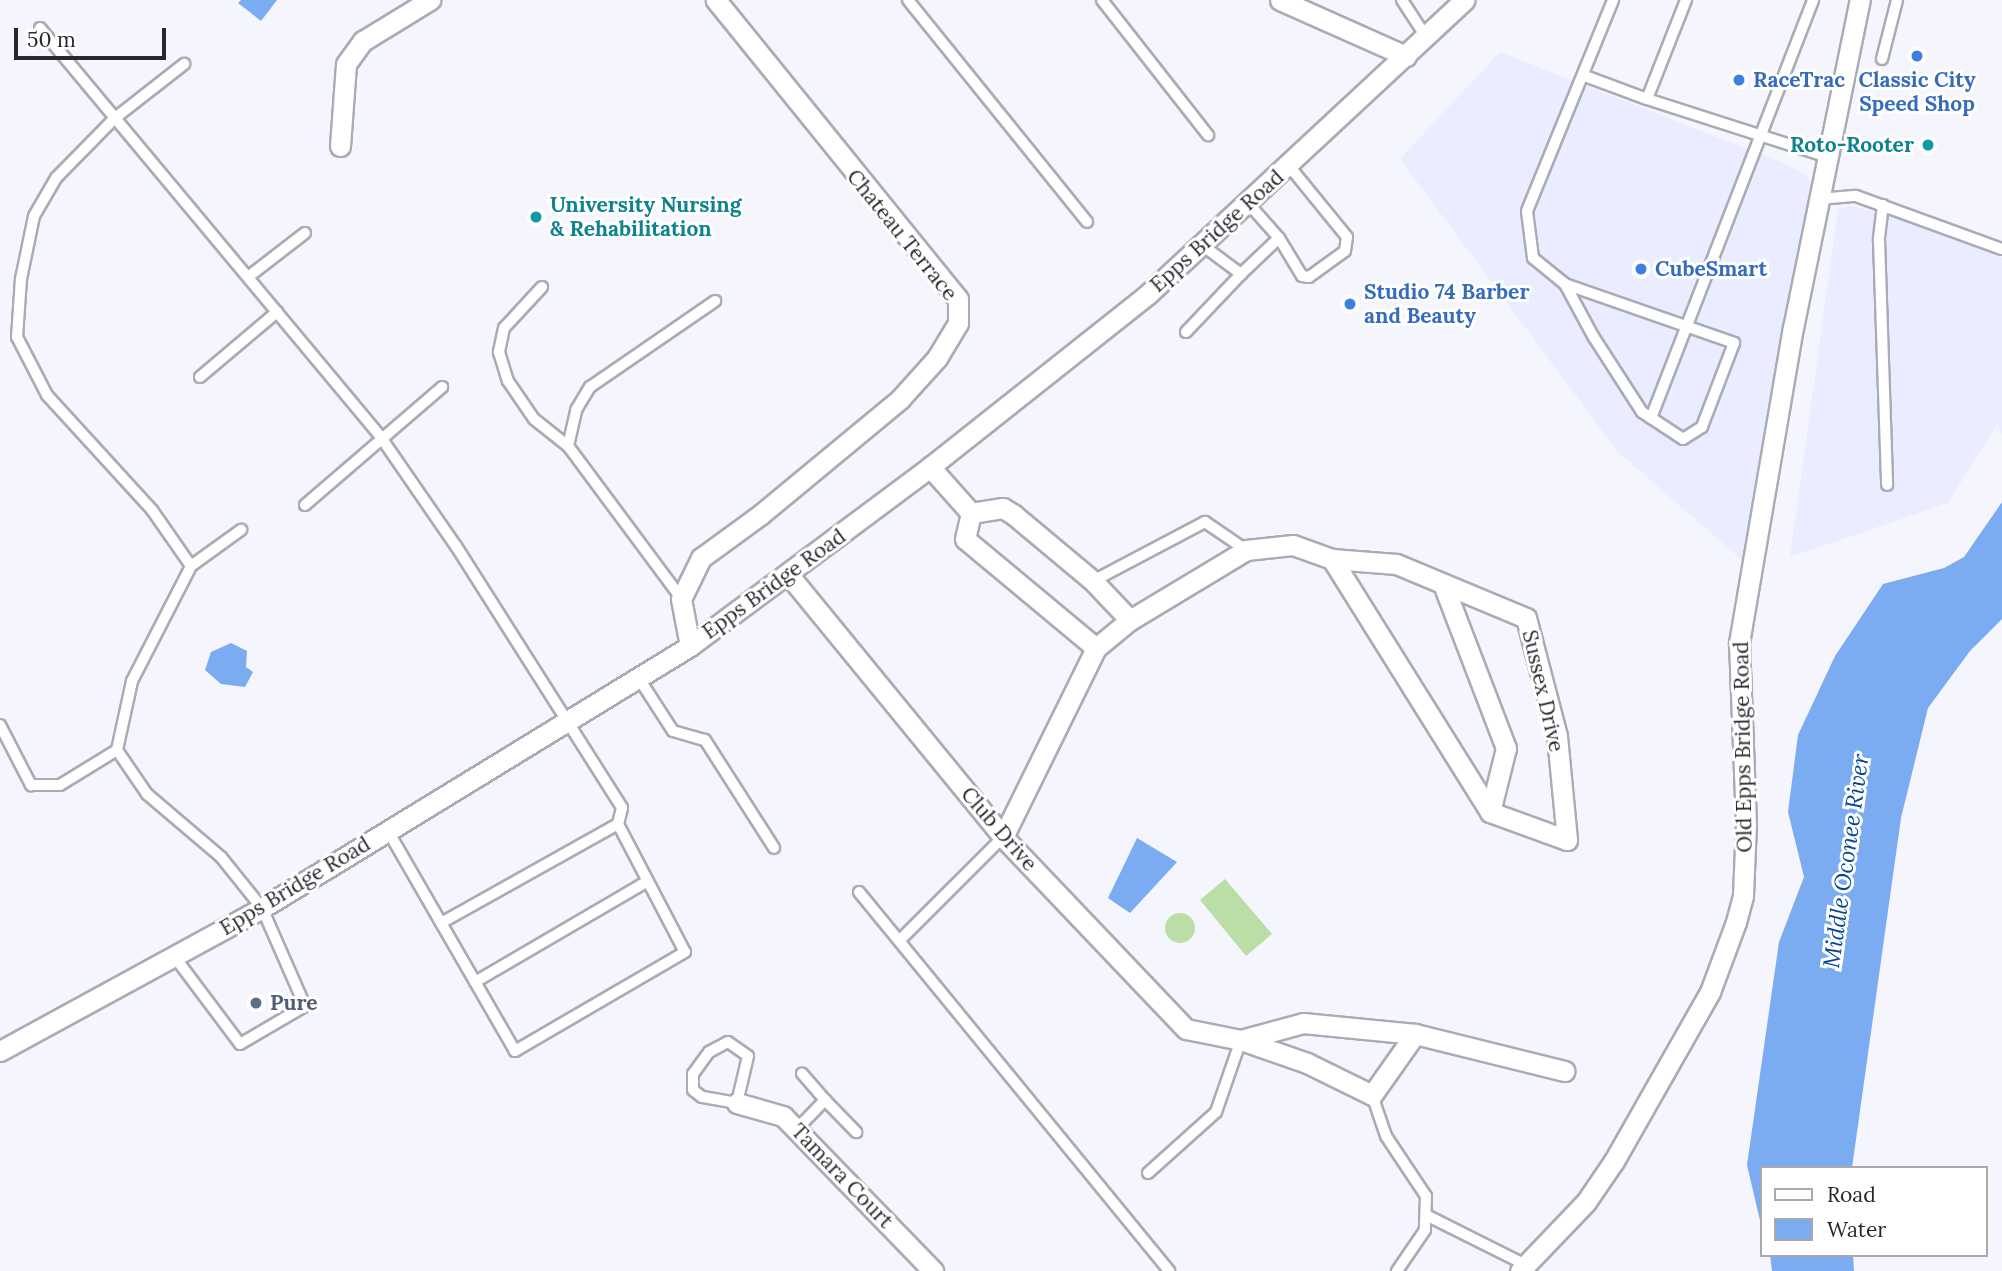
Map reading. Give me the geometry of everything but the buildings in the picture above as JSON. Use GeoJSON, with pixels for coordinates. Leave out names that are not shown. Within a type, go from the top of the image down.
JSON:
{"type":"FeatureCollection","features":[{"type":"Feature","properties":{"kind":"street"},"geometry":{"type":"LineString","coordinates":[[340,146],[346,64],[363,41],[430,0]]}},
{"type":"Feature","properties":{"kind":"street","name":"Chateau Terrace"},"geometry":{"type":"LineString","coordinates":[[681,599],[701,558],[900,399],[937,358],[958,323],[958,299],[716,0]]}},
{"type":"Feature","properties":{"kind":"street"},"geometry":{"type":"LineString","coordinates":[[1280,0],[1406,56]]}},
{"type":"Feature","properties":{"kind":"street","name":"Epps Bridge Road"},"geometry":{"type":"LineString","coordinates":[[0,1051],[262,908],[690,646],[930,467],[1148,294],[1289,166],[1464,0]]}},
{"type":"Feature","properties":{"kind":"street","name":"Old Epps Bridge Road"},"geometry":{"type":"LineString","coordinates":[[1523,1268],[1586,1202],[1614,1161],[1710,992],[1736,922],[1743,895],[1746,824],[1739,643],[1819,199],[1860,0]]}},
{"type":"Feature","properties":{"kind":"street"},"geometry":{"type":"LineString","coordinates":[[930,467],[971,513]]}},
{"type":"Feature","properties":{"kind":"street"},"geometry":{"type":"LineString","coordinates":[[971,513],[1003,508],[1014,515],[1093,581],[1130,620]]}},
{"type":"Feature","properties":{"kind":"street"},"geometry":{"type":"LineString","coordinates":[[971,513],[965,539],[1096,648],[1003,837]]}},
{"type":"Feature","properties":{"kind":"street","name":"Sussex Drive"},"geometry":{"type":"LineString","coordinates":[[1096,648],[1130,620],[1246,550],[1293,545],[1332,559],[1396,564],[1526,618],[1557,736],[1567,840],[1490,812]]}},
{"type":"Feature","properties":{"kind":"street"},"geometry":{"type":"LineString","coordinates":[[1332,559],[1490,812]]}},
{"type":"Feature","properties":{"kind":"street","name":"Club Drive"},"geometry":{"type":"LineString","coordinates":[[788,574],[1003,837],[1186,1030],[1241,1040],[1307,1063],[1372,1095]]}},
{"type":"Feature","properties":{"kind":"street"},"geometry":{"type":"LineString","coordinates":[[1443,584],[1506,748],[1490,812]]}},
{"type":"Feature","properties":{"kind":"street"},"geometry":{"type":"LineString","coordinates":[[681,599],[690,646]]}},
{"type":"Feature","properties":{"kind":"street","name":"Club Drive"},"geometry":{"type":"LineString","coordinates":[[1241,1040],[1303,1023],[1415,1034],[1564,1071]]}},
{"type":"Feature","properties":{"kind":"street"},"geometry":{"type":"LineString","coordinates":[[1372,1095],[1415,1034]]}},
{"type":"Feature","properties":{"kind":"street","name":"Tamara Court"},"geometry":{"type":"LineString","coordinates":[[737,1103],[783,1116],[933,1271]]}},
{"type":"Feature","properties":{"kind":"lane"},"geometry":{"type":"LineString","coordinates":[[908,0],[1087,222]]}},
{"type":"Feature","properties":{"kind":"lane"},"geometry":{"type":"LineString","coordinates":[[1101,0],[1208,135]]}},
{"type":"Feature","properties":{"kind":"lane"},"geometry":{"type":"LineString","coordinates":[[1402,0],[1426,37]]}},
{"type":"Feature","properties":{"kind":"lane"},"geometry":{"type":"LineString","coordinates":[[1565,284],[1593,336],[1651,418],[1683,439],[1702,427],[1734,342],[1565,284],[1533,258],[1527,211],[1585,76],[1613,0]]}},
{"type":"Feature","properties":{"kind":"lane"},"geometry":{"type":"LineString","coordinates":[[1647,99],[1686,0]]}},
{"type":"Feature","properties":{"kind":"lane"},"geometry":{"type":"LineString","coordinates":[[1651,418],[1685,323],[1762,139],[1813,0]]}},
{"type":"Feature","properties":{"kind":"lane"},"geometry":{"type":"LineString","coordinates":[[1882,59],[1897,0]]}},
{"type":"Feature","properties":{"kind":"lane"},"geometry":{"type":"LineString","coordinates":[[40,28],[380,436],[456,546],[565,722],[622,808],[618,824],[685,952],[515,1051],[388,831]]}},
{"type":"Feature","properties":{"kind":"lane"},"geometry":{"type":"LineString","coordinates":[[184,64],[115,118],[56,178],[34,216],[20,279],[17,337],[47,395],[152,510],[191,566]]}},
{"type":"Feature","properties":{"kind":"lane"},"geometry":{"type":"LineString","coordinates":[[1585,76],[1762,139],[1829,157]]}},
{"type":"Feature","properties":{"kind":"lane"},"geometry":{"type":"LineString","coordinates":[[1248,203],[1279,238],[1302,276],[1309,277],[1345,251],[1347,237],[1289,166]]}},
{"type":"Feature","properties":{"kind":"lane"},"geometry":{"type":"LineString","coordinates":[[1819,199],[1856,196],[2002,249]]}},
{"type":"Feature","properties":{"kind":"lane"},"geometry":{"type":"LineString","coordinates":[[1884,205],[1879,240],[1887,485]]}},
{"type":"Feature","properties":{"kind":"lane"},"geometry":{"type":"LineString","coordinates":[[248,277],[305,233]]}},
{"type":"Feature","properties":{"kind":"lane"},"geometry":{"type":"LineString","coordinates":[[1186,332],[1279,238]]}},
{"type":"Feature","properties":{"kind":"lane"},"geometry":{"type":"LineString","coordinates":[[1202,245],[1241,274]]}},
{"type":"Feature","properties":{"kind":"lane"},"geometry":{"type":"LineString","coordinates":[[542,287],[504,328],[499,352],[508,381],[534,419],[568,446],[681,599]]}},
{"type":"Feature","properties":{"kind":"lane"},"geometry":{"type":"LineString","coordinates":[[568,446],[576,410],[590,387],[715,301]]}},
{"type":"Feature","properties":{"kind":"lane"},"geometry":{"type":"LineString","coordinates":[[200,377],[277,312]]}},
{"type":"Feature","properties":{"kind":"lane"},"geometry":{"type":"LineString","coordinates":[[305,505],[380,436],[442,387]]}},
{"type":"Feature","properties":{"kind":"lane"},"geometry":{"type":"LineString","coordinates":[[1093,581],[1205,522],[1246,550]]}},
{"type":"Feature","properties":{"kind":"lane"},"geometry":{"type":"LineString","coordinates":[[174,956],[240,1044],[305,1006],[262,908],[221,857],[147,794],[117,751],[132,681],[191,566],[241,530]]}},
{"type":"Feature","properties":{"kind":"lane"},"geometry":{"type":"LineString","coordinates":[[638,677],[673,730],[705,740],[774,848]]}},
{"type":"Feature","properties":{"kind":"lane"},"geometry":{"type":"LineString","coordinates":[[0,725],[31,785],[60,785],[117,751]]}},
{"type":"Feature","properties":{"kind":"lane"},"geometry":{"type":"LineString","coordinates":[[441,923],[618,824]]}},
{"type":"Feature","properties":{"kind":"lane"},"geometry":{"type":"LineString","coordinates":[[901,939],[1003,837]]}},
{"type":"Feature","properties":{"kind":"lane"},"geometry":{"type":"LineString","coordinates":[[475,982],[648,881]]}},
{"type":"Feature","properties":{"kind":"lane"},"geometry":{"type":"LineString","coordinates":[[859,892],[901,939],[1169,1271]]}},
{"type":"Feature","properties":{"kind":"lane"},"geometry":{"type":"LineString","coordinates":[[1148,1173],[1216,1112],[1241,1040]]}},
{"type":"Feature","properties":{"kind":"lane"},"geometry":{"type":"LineString","coordinates":[[728,1042],[748,1056],[737,1103],[702,1097],[693,1090],[693,1074],[709,1052],[728,1042]]}},
{"type":"Feature","properties":{"kind":"lane"},"geometry":{"type":"LineString","coordinates":[[802,1074],[856,1132]]}},
{"type":"Feature","properties":{"kind":"lane"},"geometry":{"type":"LineString","coordinates":[[1372,1095],[1386,1136],[1426,1196],[1425,1230],[1397,1271]]}},
{"type":"Feature","properties":{"kind":"lane"},"geometry":{"type":"LineString","coordinates":[[796,1130],[825,1100]]}},
{"type":"Feature","properties":{"kind":"lane"},"geometry":{"type":"LineString","coordinates":[[1426,1215],[1523,1268]]}},
{"type":"Feature","properties":{"kind":"shaded area","name":"CubeSmart"},"geometry":{"type":"Polygon","coordinates":[[[1500,52],[1783,163],[1806,175],[1814,191],[1742,560],[1617,451],[1400,159],[1500,52]]]}},
{"type":"Feature","properties":{"kind":"shaded area"},"geometry":{"type":"Polygon","coordinates":[[[1852,206],[1907,221],[2002,258],[2002,435],[1998,423],[1948,503],[1790,557],[1838,209],[1852,206]]]}},
{"type":"Feature","properties":{"kind":"green space"},"geometry":{"type":"Polygon","coordinates":[[[1225,879],[1272,934],[1246,956],[1200,900],[1225,879]]]}},
{"type":"Feature","properties":{"kind":"green space"},"geometry":{"type":"Polygon","coordinates":[[[1180,913],[1186,914],[1194,922],[1194,934],[1186,942],[1180,943],[1174,942],[1166,934],[1165,928],[1166,922],[1174,914],[1180,913]]]}},
{"type":"Feature","properties":{"kind":"water"},"geometry":{"type":"Polygon","coordinates":[[[241,0],[277,0],[261,21],[238,3],[241,0]]]}},
{"type":"Feature","properties":{"kind":"water","name":"Middle Oconee River"},"geometry":{"type":"Polygon","coordinates":[[[2002,502],[2002,619],[1970,651],[1928,708],[1901,818],[1852,1166],[1760,1166],[1760,1220],[1747,1165],[1779,942],[1804,877],[1788,812],[1798,735],[1835,656],[1883,584],[1944,568],[1964,557],[2002,502]]]}},
{"type":"Feature","properties":{"kind":"water"},"geometry":{"type":"Polygon","coordinates":[[[231,643],[247,651],[246,667],[253,672],[245,687],[221,684],[205,670],[211,652],[231,643]]]}},
{"type":"Feature","properties":{"kind":"water"},"geometry":{"type":"Polygon","coordinates":[[[1137,838],[1177,862],[1130,913],[1108,898],[1137,838]]]}},
{"type":"Feature","properties":{"kind":"water"},"geometry":{"type":"Polygon","coordinates":[[[1770,1257],[1853,1257],[1854,1271],[1772,1271],[1770,1257]]]}},
{"type":"Feature","properties":{"kind":"place","name":"Classic City Speed Shop"},"geometry":{"type":"Point","coordinates":[1917,56]}},
{"type":"Feature","properties":{"kind":"place","name":"RaceTrac"},"geometry":{"type":"Point","coordinates":[1739,80]}},
{"type":"Feature","properties":{"kind":"place","name":"Roto-Rooter"},"geometry":{"type":"Point","coordinates":[1928,145]}},
{"type":"Feature","properties":{"kind":"place","name":"University Nursing & Rehabilitation"},"geometry":{"type":"Point","coordinates":[536,217]}},
{"type":"Feature","properties":{"kind":"place","name":"CubeSmart"},"geometry":{"type":"Point","coordinates":[1641,269]}},
{"type":"Feature","properties":{"kind":"place","name":"Studio 74 Barber and Beauty"},"geometry":{"type":"Point","coordinates":[1350,304]}},
{"type":"Feature","properties":{"kind":"place","name":"Pure"},"geometry":{"type":"Point","coordinates":[256,1003]}}]}
